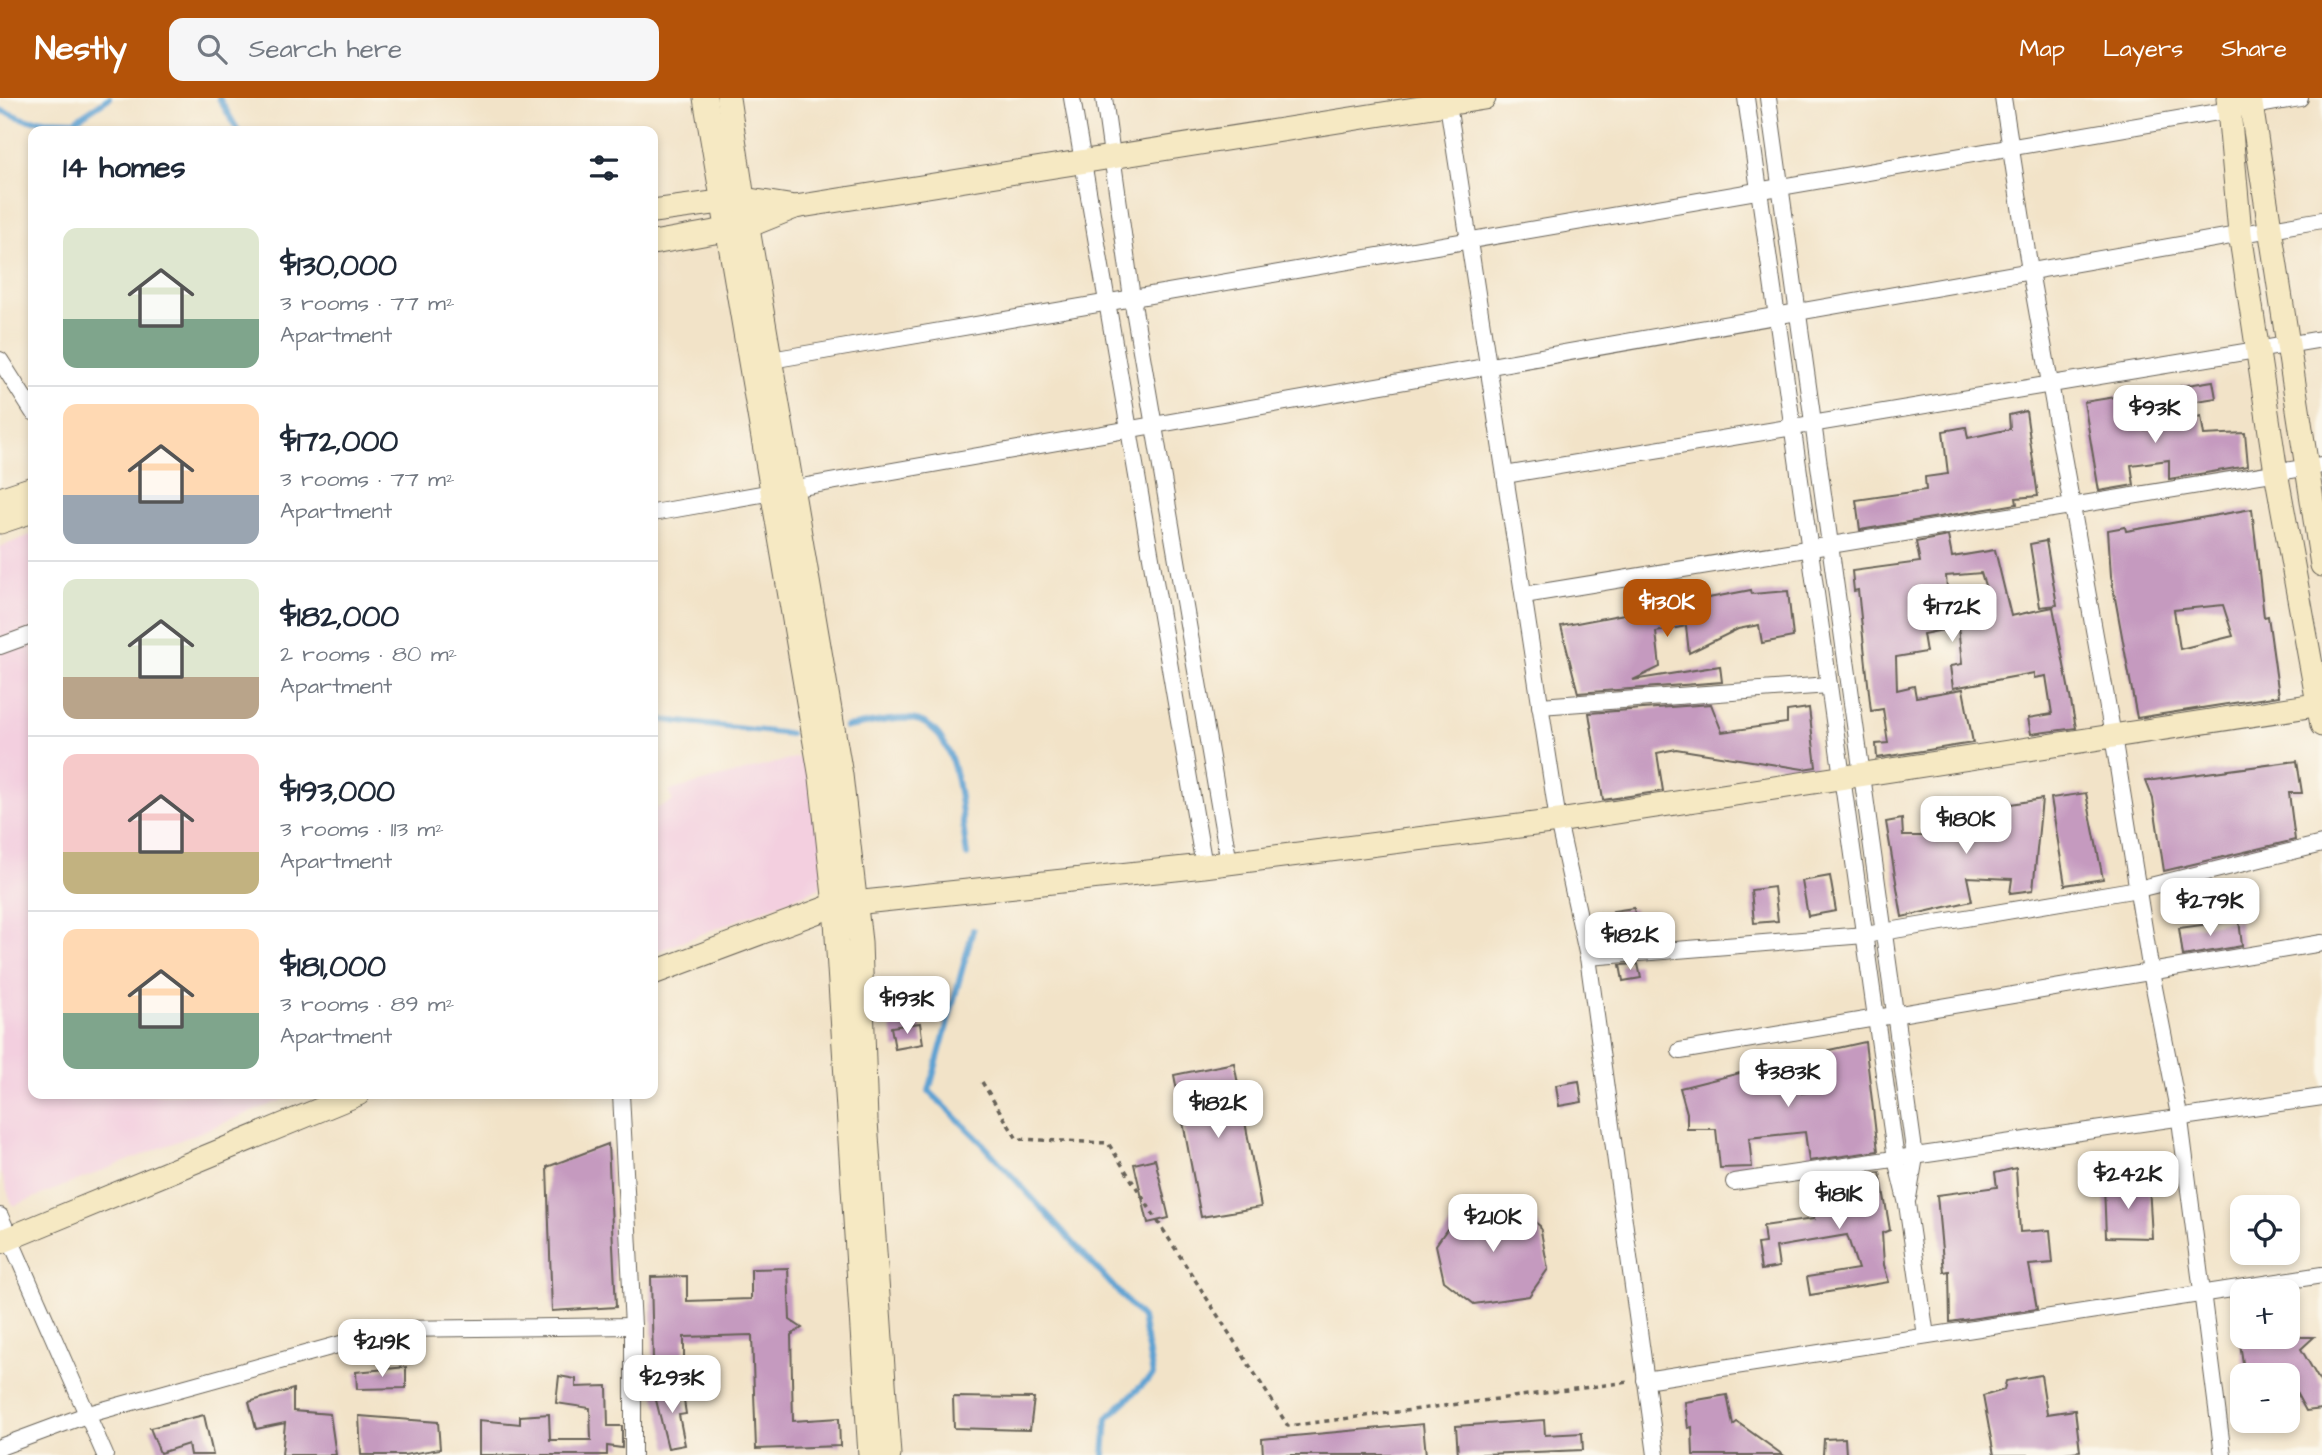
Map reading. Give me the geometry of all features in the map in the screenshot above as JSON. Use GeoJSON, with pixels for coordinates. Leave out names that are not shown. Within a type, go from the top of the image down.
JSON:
{"type":"FeatureCollection","features":[{"type":"Feature","properties":{"kind":"street"},"geometry":{"type":"LineString","coordinates":[[705,98],[732,200],[822,715],[844,904],[860,942],[873,1332],[870,1455]]}},
{"type":"Feature","properties":{"kind":"street"},"geometry":{"type":"LineString","coordinates":[[728,98],[732,200]]}},
{"type":"Feature","properties":{"kind":"street"},"geometry":{"type":"LineString","coordinates":[[1072,98],[1204,866]]}},
{"type":"Feature","properties":{"kind":"street"},"geometry":{"type":"LineString","coordinates":[[1104,98],[1110,158],[1132,298],[1229,863]]}},
{"type":"Feature","properties":{"kind":"street"},"geometry":{"type":"LineString","coordinates":[[658,242],[737,229],[795,207],[1110,158],[1448,101],[1484,98]]}},
{"type":"Feature","properties":{"kind":"street"},"geometry":{"type":"LineString","coordinates":[[1746,98],[1829,685],[1852,776],[1884,932],[1915,1157],[1908,1204]]}},
{"type":"Feature","properties":{"kind":"street"},"geometry":{"type":"LineString","coordinates":[[1768,98],[1830,545],[1864,935],[1896,1159],[1908,1204],[1926,1336]]}},
{"type":"Feature","properties":{"kind":"street"},"geometry":{"type":"LineString","coordinates":[[2003,98],[2030,271],[2113,736],[2151,972],[2180,1120],[2223,1455]]}},
{"type":"Feature","properties":{"kind":"street"},"geometry":{"type":"LineString","coordinates":[[771,360],[2012,147],[2240,103],[2300,98]]}},
{"type":"Feature","properties":{"kind":"street"},"geometry":{"type":"LineString","coordinates":[[1448,101],[1558,821],[1588,957],[1656,1455]]}},
{"type":"Feature","properties":{"kind":"street"},"geometry":{"type":"LineString","coordinates":[[2240,103],[2271,229],[2314,466],[2322,565]]}},
{"type":"Feature","properties":{"kind":"street"},"geometry":{"type":"LineString","coordinates":[[658,971],[844,904],[1204,866],[1558,821],[2113,736],[2321,711],[2276,472],[2240,233],[2240,103]]}},
{"type":"Feature","properties":{"kind":"street"},"geometry":{"type":"LineString","coordinates":[[658,210],[732,200],[795,207]]}},
{"type":"Feature","properties":{"kind":"street"},"geometry":{"type":"LineString","coordinates":[[658,512],[2322,220]]}},
{"type":"Feature","properties":{"kind":"street"},"geometry":{"type":"LineString","coordinates":[[737,229],[771,360],[782,490]]}},
{"type":"Feature","properties":{"kind":"street"},"geometry":{"type":"LineString","coordinates":[[1505,475],[2322,339]]}},
{"type":"Feature","properties":{"kind":"street"},"geometry":{"type":"LineString","coordinates":[[2,370],[28,405]]}},
{"type":"Feature","properties":{"kind":"street"},"geometry":{"type":"LineString","coordinates":[[1524,596],[2314,466]]}},
{"type":"Feature","properties":{"kind":"street"},"geometry":{"type":"LineString","coordinates":[[0,499],[28,490]]}},
{"type":"Feature","properties":{"kind":"street"},"geometry":{"type":"LineString","coordinates":[[0,522],[28,513]]}},
{"type":"Feature","properties":{"kind":"street"},"geometry":{"type":"LineString","coordinates":[[0,646],[28,636]]}},
{"type":"Feature","properties":{"kind":"street"},"geometry":{"type":"LineString","coordinates":[[1541,706],[1829,685]]}},
{"type":"Feature","properties":{"kind":"street"},"geometry":{"type":"LineString","coordinates":[[1588,957],[1884,932],[2138,889],[2322,844]]}},
{"type":"Feature","properties":{"kind":"street"},"geometry":{"type":"LineString","coordinates":[[1680,1051],[2322,943]]}},
{"type":"Feature","properties":{"kind":"street"},"geometry":{"type":"LineString","coordinates":[[1734,1182],[2180,1120],[2322,1097]]}},
{"type":"Feature","properties":{"kind":"street"},"geometry":{"type":"LineString","coordinates":[[5,1240],[346,1099]]}},
{"type":"Feature","properties":{"kind":"street"},"geometry":{"type":"LineString","coordinates":[[621,1099],[633,1326],[633,1455]]}},
{"type":"Feature","properties":{"kind":"street"},"geometry":{"type":"LineString","coordinates":[[0,1216],[5,1240],[106,1455]]}},
{"type":"Feature","properties":{"kind":"street"},"geometry":{"type":"LineString","coordinates":[[1645,1380],[2322,1275]]}},
{"type":"Feature","properties":{"kind":"street"},"geometry":{"type":"LineString","coordinates":[[0,1447],[89,1414],[395,1329],[633,1326]]}},
{"type":"Feature","properties":{"kind":"street"},"geometry":{"type":"LineString","coordinates":[[873,1332],[889,1455]]}},
{"type":"Feature","properties":{"kind":"path"},"geometry":{"type":"LineString","coordinates":[[982,1083],[1017,1139],[1108,1143],[1288,1426],[1645,1380]]}},
{"type":"Feature","properties":{"kind":"shaded area"},"geometry":{"type":"Polygon","coordinates":[[[28,536],[28,1099],[284,1099],[13,1206],[0,1172],[0,547],[28,536]]]}},
{"type":"Feature","properties":{"kind":"shaded area"},"geometry":{"type":"Polygon","coordinates":[[[806,755],[825,854],[820,888],[658,951],[658,808],[673,801],[668,791],[806,755]]]}},
{"type":"Feature","properties":{"kind":"building"},"geometry":{"type":"Polygon","coordinates":[[[2213,381],[2216,398],[2184,403],[2181,386],[2213,381]]]}},
{"type":"Feature","properties":{"kind":"building"},"geometry":{"type":"Polygon","coordinates":[[[2128,395],[2135,425],[2142,424],[2144,430],[2201,416],[2204,435],[2245,433],[2248,466],[2169,479],[2169,460],[2131,465],[2134,485],[2099,491],[2084,402],[2128,395]]]}},
{"type":"Feature","properties":{"kind":"building"},"geometry":{"type":"Polygon","coordinates":[[[2026,411],[2038,496],[2016,498],[2017,504],[1860,530],[1856,500],[1926,490],[1925,477],[1948,474],[1943,431],[1966,427],[1968,438],[2010,429],[2009,415],[2026,411]]]}},
{"type":"Feature","properties":{"kind":"building"},"geometry":{"type":"Polygon","coordinates":[[[2252,509],[2264,617],[2268,616],[2279,696],[2137,718],[2111,576],[2108,530],[2125,527],[2126,531],[2252,509]],[[2223,605],[2174,610],[2180,649],[2233,636],[2223,605]]]}},
{"type":"Feature","properties":{"kind":"building"},"geometry":{"type":"Polygon","coordinates":[[[1948,536],[1952,557],[1995,550],[2011,616],[2053,607],[2076,728],[2031,734],[2028,718],[2052,714],[2046,676],[2034,678],[2034,673],[1953,688],[1950,666],[1962,664],[1958,627],[1923,634],[1926,652],[1896,657],[1897,690],[1914,686],[1916,697],[1963,689],[1973,743],[1877,758],[1876,744],[1888,743],[1883,709],[1871,711],[1858,590],[1854,591],[1852,571],[1920,562],[1916,542],[1948,536]],[[1981,573],[1946,576],[1949,613],[1991,604],[1981,573]]]}},
{"type":"Feature","properties":{"kind":"building"},"geometry":{"type":"Polygon","coordinates":[[[2046,541],[2057,605],[2040,607],[2030,544],[2046,541]]]}},
{"type":"Feature","properties":{"kind":"building"},"geometry":{"type":"Polygon","coordinates":[[[1751,590],[1752,594],[1788,591],[1793,637],[1762,643],[1759,625],[1738,629],[1689,653],[1686,626],[1656,632],[1660,667],[1633,680],[1720,666],[1722,682],[1578,693],[1561,626],[1751,590]]]}},
{"type":"Feature","properties":{"kind":"building"},"geometry":{"type":"Polygon","coordinates":[[[1711,704],[1722,732],[1787,723],[1787,711],[1809,708],[1816,767],[1803,769],[1676,749],[1657,753],[1663,791],[1603,800],[1589,713],[1711,704]]]}},
{"type":"Feature","properties":{"kind":"building"},"geometry":{"type":"Polygon","coordinates":[[[2297,761],[2302,793],[2289,793],[2295,840],[2164,871],[2153,799],[2146,781],[2297,761]]]}},
{"type":"Feature","properties":{"kind":"building"},"geometry":{"type":"Polygon","coordinates":[[[2086,793],[2103,879],[2065,885],[2051,798],[2086,793]]]}},
{"type":"Feature","properties":{"kind":"building"},"geometry":{"type":"Polygon","coordinates":[[[2042,799],[2033,890],[2010,893],[2012,879],[1967,877],[1972,901],[1902,917],[1886,822],[1902,819],[1903,836],[1942,836],[1941,822],[1973,820],[1973,810],[2042,799]]]}},
{"type":"Feature","properties":{"kind":"building"},"geometry":{"type":"Polygon","coordinates":[[[1830,876],[1836,911],[1808,916],[1802,881],[1830,876]]]}},
{"type":"Feature","properties":{"kind":"building"},"geometry":{"type":"Polygon","coordinates":[[[1774,887],[1778,921],[1754,923],[1751,890],[1774,887]]]}},
{"type":"Feature","properties":{"kind":"building"},"geometry":{"type":"Polygon","coordinates":[[[1634,908],[1638,938],[1634,938],[1635,943],[1617,944],[1613,911],[1634,908]]]}},
{"type":"Feature","properties":{"kind":"building"},"geometry":{"type":"Polygon","coordinates":[[[2239,920],[2242,946],[2183,956],[2179,928],[2239,920]]]}},
{"type":"Feature","properties":{"kind":"building"},"geometry":{"type":"Polygon","coordinates":[[[1638,964],[1641,978],[1623,981],[1620,965],[1638,964]]]}},
{"type":"Feature","properties":{"kind":"building"},"geometry":{"type":"Polygon","coordinates":[[[920,1023],[923,1044],[895,1049],[891,1027],[920,1023]]]}},
{"type":"Feature","properties":{"kind":"building"},"geometry":{"type":"Polygon","coordinates":[[[1865,1042],[1878,1151],[1809,1161],[1805,1132],[1749,1138],[1752,1167],[1720,1168],[1716,1129],[1687,1129],[1687,1113],[1680,1088],[1796,1059],[1802,1093],[1832,1088],[1829,1050],[1865,1042]]]}},
{"type":"Feature","properties":{"kind":"building"},"geometry":{"type":"Polygon","coordinates":[[[1234,1063],[1261,1207],[1201,1217],[1174,1075],[1234,1063]]]}},
{"type":"Feature","properties":{"kind":"building"},"geometry":{"type":"Polygon","coordinates":[[[1579,1081],[1582,1102],[1559,1106],[1556,1085],[1579,1081]]]}},
{"type":"Feature","properties":{"kind":"building"},"geometry":{"type":"Polygon","coordinates":[[[608,1144],[616,1307],[552,1311],[547,1167],[608,1144]]]}},
{"type":"Feature","properties":{"kind":"building"},"geometry":{"type":"Polygon","coordinates":[[[1155,1159],[1169,1218],[1148,1223],[1134,1164],[1155,1159]]]}},
{"type":"Feature","properties":{"kind":"building"},"geometry":{"type":"Polygon","coordinates":[[[2016,1168],[2020,1232],[2050,1230],[2053,1263],[2029,1265],[2037,1309],[1950,1322],[1949,1271],[1944,1272],[1937,1195],[1997,1187],[1995,1173],[2016,1168]]]}},
{"type":"Feature","properties":{"kind":"building"},"geometry":{"type":"Polygon","coordinates":[[[1880,1172],[1890,1230],[1882,1233],[1884,1265],[1889,1282],[1810,1295],[1807,1277],[1858,1269],[1847,1235],[1776,1247],[1779,1267],[1761,1270],[1757,1244],[1765,1243],[1763,1226],[1814,1219],[1812,1181],[1880,1172]]]}},
{"type":"Feature","properties":{"kind":"building"},"geometry":{"type":"Polygon","coordinates":[[[2149,1184],[2152,1238],[2106,1237],[2104,1185],[2149,1184]]]}},
{"type":"Feature","properties":{"kind":"building"},"geometry":{"type":"Polygon","coordinates":[[[1513,1204],[1540,1226],[1548,1269],[1529,1296],[1474,1304],[1444,1281],[1436,1245],[1461,1209],[1513,1204]]]}},
{"type":"Feature","properties":{"kind":"building"},"geometry":{"type":"Polygon","coordinates":[[[788,1268],[790,1320],[802,1328],[791,1335],[793,1421],[839,1418],[840,1446],[756,1449],[752,1335],[684,1337],[684,1359],[653,1360],[651,1277],[687,1276],[687,1301],[751,1299],[751,1269],[788,1268]]]}},
{"type":"Feature","properties":{"kind":"building"},"geometry":{"type":"Polygon","coordinates":[[[2300,1337],[2314,1337],[2301,1349],[2322,1385],[2322,1409],[2306,1411],[2300,1400],[2300,1363],[2243,1363],[2241,1349],[2300,1349],[2300,1337]]]}},
{"type":"Feature","properties":{"kind":"building"},"geometry":{"type":"Polygon","coordinates":[[[406,1367],[406,1388],[357,1389],[356,1372],[406,1367]]]}},
{"type":"Feature","properties":{"kind":"building"},"geometry":{"type":"Polygon","coordinates":[[[2041,1375],[2047,1414],[2075,1410],[2080,1451],[2048,1455],[1994,1455],[1983,1396],[2004,1390],[2006,1381],[2041,1375]]]}},
{"type":"Feature","properties":{"kind":"building"},"geometry":{"type":"Polygon","coordinates":[[[559,1376],[576,1379],[576,1387],[607,1386],[608,1426],[622,1426],[622,1448],[607,1446],[607,1455],[479,1455],[479,1420],[520,1424],[520,1416],[549,1414],[550,1440],[591,1440],[590,1408],[556,1403],[559,1376]]]}},
{"type":"Feature","properties":{"kind":"building"},"geometry":{"type":"Polygon","coordinates":[[[682,1387],[686,1414],[679,1415],[685,1445],[668,1448],[654,1392],[682,1387]]]}},
{"type":"Feature","properties":{"kind":"building"},"geometry":{"type":"Polygon","coordinates":[[[293,1389],[293,1411],[330,1414],[336,1455],[282,1455],[285,1423],[256,1429],[249,1402],[293,1389]]]}},
{"type":"Feature","properties":{"kind":"building"},"geometry":{"type":"Polygon","coordinates":[[[1727,1395],[1733,1425],[1737,1422],[1783,1455],[1693,1455],[1692,1427],[1688,1428],[1685,1402],[1727,1395]]]}},
{"type":"Feature","properties":{"kind":"building"},"geometry":{"type":"Polygon","coordinates":[[[953,1397],[1034,1398],[1030,1430],[954,1428],[953,1397]]]}},
{"type":"Feature","properties":{"kind":"building"},"geometry":{"type":"Polygon","coordinates":[[[204,1415],[213,1455],[190,1455],[188,1444],[160,1453],[150,1428],[204,1415]]]}},
{"type":"Feature","properties":{"kind":"building"},"geometry":{"type":"Polygon","coordinates":[[[359,1416],[438,1422],[440,1449],[404,1455],[361,1455],[359,1416]]]}},
{"type":"Feature","properties":{"kind":"building"},"geometry":{"type":"Polygon","coordinates":[[[1544,1420],[1545,1435],[1582,1433],[1583,1450],[1458,1455],[1456,1426],[1544,1420]]]}},
{"type":"Feature","properties":{"kind":"building"},"geometry":{"type":"Polygon","coordinates":[[[1423,1424],[1426,1455],[1263,1455],[1262,1439],[1423,1424]]]}},
{"type":"Feature","properties":{"kind":"building"},"geometry":{"type":"Polygon","coordinates":[[[1845,1438],[1846,1455],[1823,1455],[1824,1439],[1845,1438]]]}},
{"type":"Feature","properties":{"kind":"waterway"},"geometry":{"type":"LineString","coordinates":[[0,110],[27,120],[74,121],[109,98]]}},
{"type":"Feature","properties":{"kind":"waterway"},"geometry":{"type":"LineString","coordinates":[[219,98],[235,126]]}},
{"type":"Feature","properties":{"kind":"waterway"},"geometry":{"type":"LineString","coordinates":[[846,727],[911,719],[928,725],[940,737],[956,774],[967,855]]}},
{"type":"Feature","properties":{"kind":"waterway"},"geometry":{"type":"LineString","coordinates":[[658,720],[790,734]]}},
{"type":"Feature","properties":{"kind":"waterway"},"geometry":{"type":"LineString","coordinates":[[973,930],[929,1091],[981,1142],[1142,1318],[1153,1375],[1107,1418],[1104,1455]]}}]}
